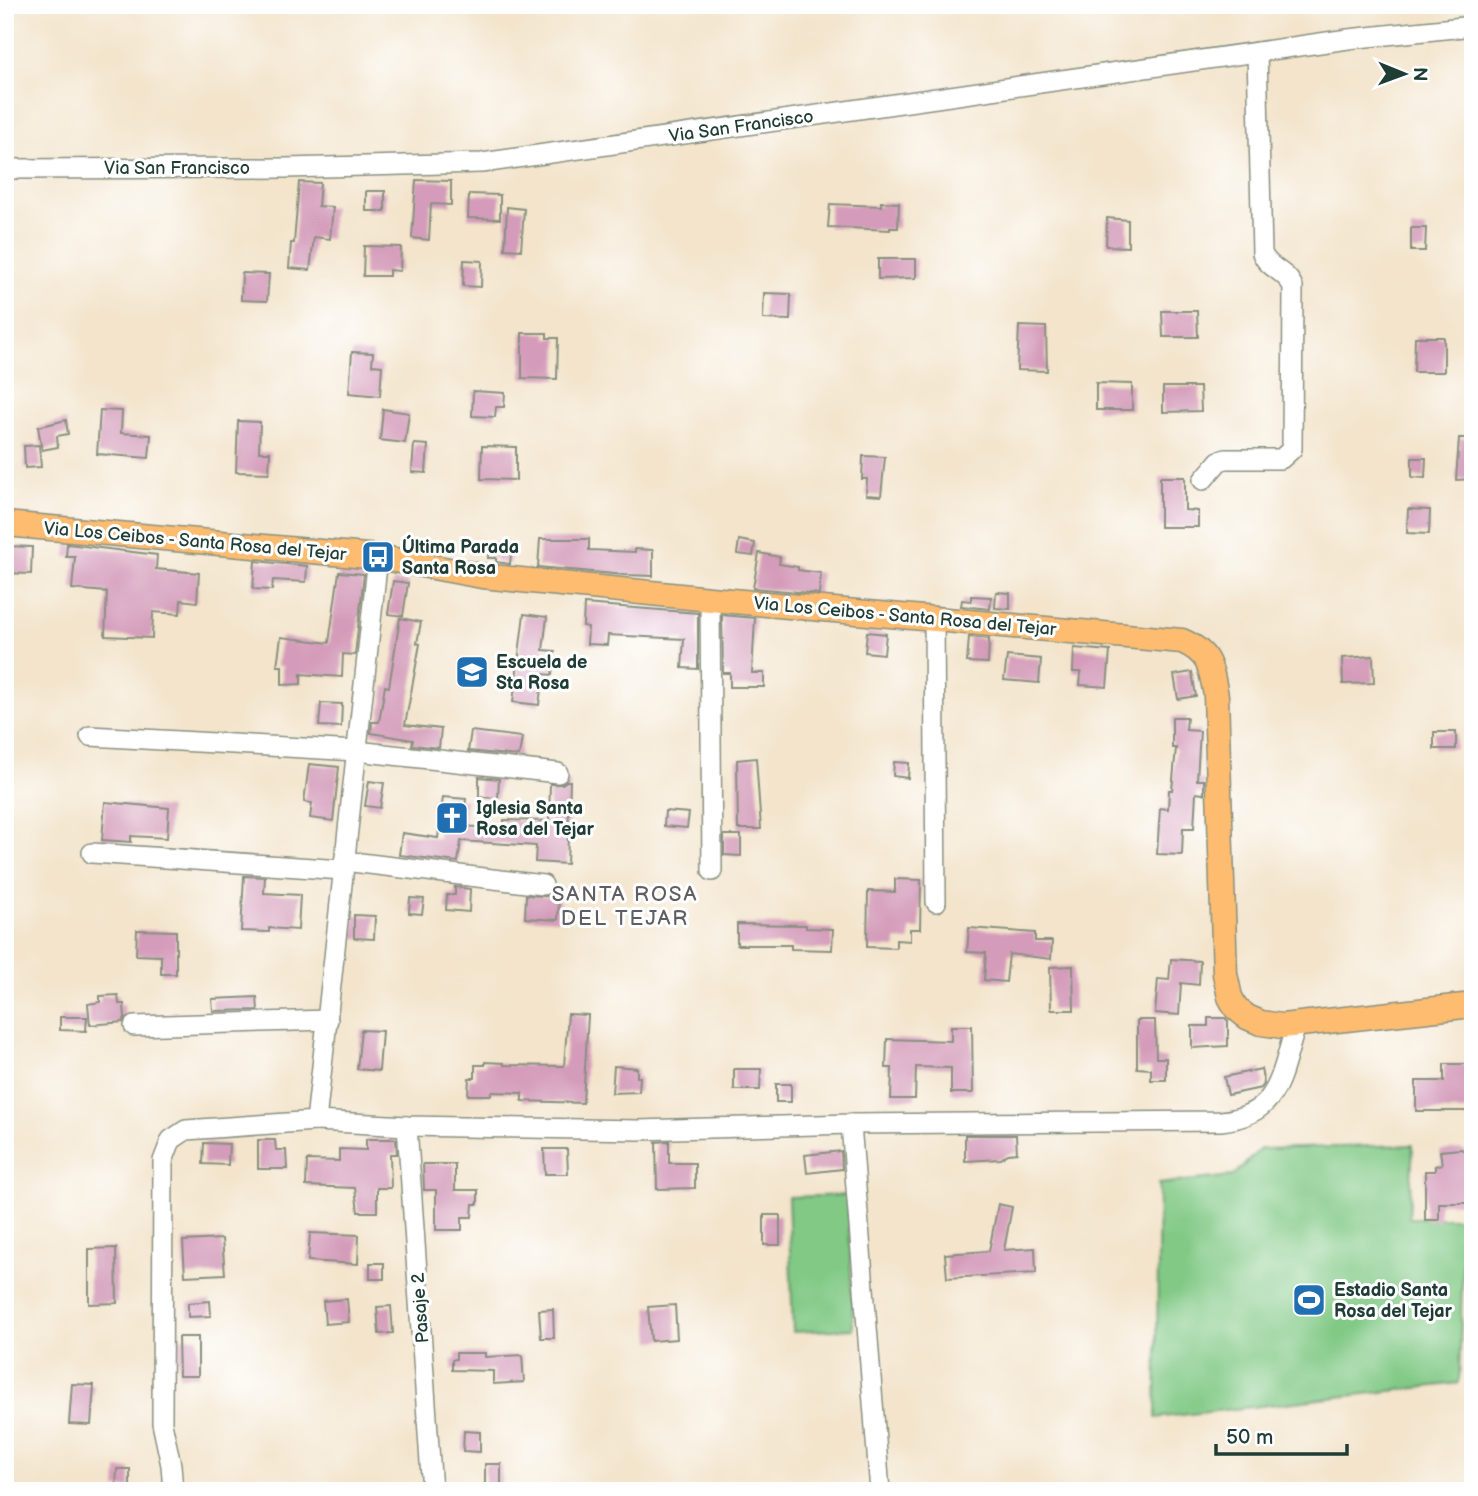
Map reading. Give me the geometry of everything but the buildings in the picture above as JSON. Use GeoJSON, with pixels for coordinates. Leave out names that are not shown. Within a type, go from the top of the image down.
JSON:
{"type":"FeatureCollection","features":[{"type":"Feature","properties":{"kind":"main road","name":"Via Los Ceibos - Santa Rosa del Tejar"},"geometry":{"type":"LineString","coordinates":[[5,524],[378,557],[482,576],[710,599],[1182,641],[1196,647],[1206,658],[1216,696],[1225,974],[1230,997],[1236,1008],[1261,1023],[1296,1026],[1473,1004]]}},
{"type":"Feature","properties":{"kind":"street","name":"Via San Francisco"},"geometry":{"type":"LineString","coordinates":[[5,169],[286,168],[482,163],[1348,39],[1473,26]]}},
{"type":"Feature","properties":{"kind":"street"},"geometry":{"type":"LineString","coordinates":[[1203,480],[1219,461],[1281,458],[1292,449],[1293,287],[1290,279],[1269,265],[1262,253],[1257,52]]}},
{"type":"Feature","properties":{"kind":"street"},"geometry":{"type":"LineString","coordinates":[[316,1121],[378,557]]}},
{"type":"Feature","properties":{"kind":"street"},"geometry":{"type":"LineString","coordinates":[[710,599],[712,871]]}},
{"type":"Feature","properties":{"kind":"street"},"geometry":{"type":"LineString","coordinates":[[934,619],[936,902]]}},
{"type":"Feature","properties":{"kind":"street"},"geometry":{"type":"LineString","coordinates":[[90,736],[356,751],[558,773]]}},
{"type":"Feature","properties":{"kind":"street"},"geometry":{"type":"LineString","coordinates":[[92,853],[344,866],[543,885]]}},
{"type":"Feature","properties":{"kind":"street"},"geometry":{"type":"LineString","coordinates":[[134,1026],[328,1020]]}},
{"type":"Feature","properties":{"kind":"street"},"geometry":{"type":"LineString","coordinates":[[173,1491],[171,1465],[162,1423],[163,1161],[171,1140],[187,1130],[316,1121],[407,1126],[638,1130],[851,1124],[1241,1119],[1260,1110],[1273,1096],[1296,1026]]}},
{"type":"Feature","properties":{"kind":"street"},"geometry":{"type":"LineString","coordinates":[[851,1124],[880,1491]]}},
{"type":"Feature","properties":{"kind":"street","name":"Pasaje 2"},"geometry":{"type":"LineString","coordinates":[[407,1126],[432,1491]]}},
{"type":"Feature","properties":{"kind":"green space","name":"Estadio Santa Rosa del Tejar"},"geometry":{"type":"Polygon","coordinates":[[[1413,1145],[1409,1218],[1464,1218],[1459,1383],[1156,1418],[1159,1184],[1233,1176],[1260,1149],[1413,1145]]]}},
{"type":"Feature","properties":{"kind":"green space"},"geometry":{"type":"Polygon","coordinates":[[[848,1195],[853,1329],[793,1332],[788,1197],[848,1195]]]}},
{"type":"Feature","properties":{"kind":"place","name":"Última Parada Santa Rosa"},"geometry":{"type":"Point","coordinates":[378,557]}},
{"type":"Feature","properties":{"kind":"place","name":"Escuela de Sta Rosa"},"geometry":{"type":"Point","coordinates":[472,672]}},
{"type":"Feature","properties":{"kind":"place","name":"Iglesia Santa Rosa del Tejar"},"geometry":{"type":"Point","coordinates":[452,818]}},
{"type":"Feature","properties":{"kind":"place","name":"Estadio Santa Rosa del Tejar"},"geometry":{"type":"Point","coordinates":[1309,1300]}},
{"type":"Feature","properties":{"kind":"district","name":"SANTA ROSA DEL TEJAR"},"geometry":{"type":"Point","coordinates":[625,906]}}]}
